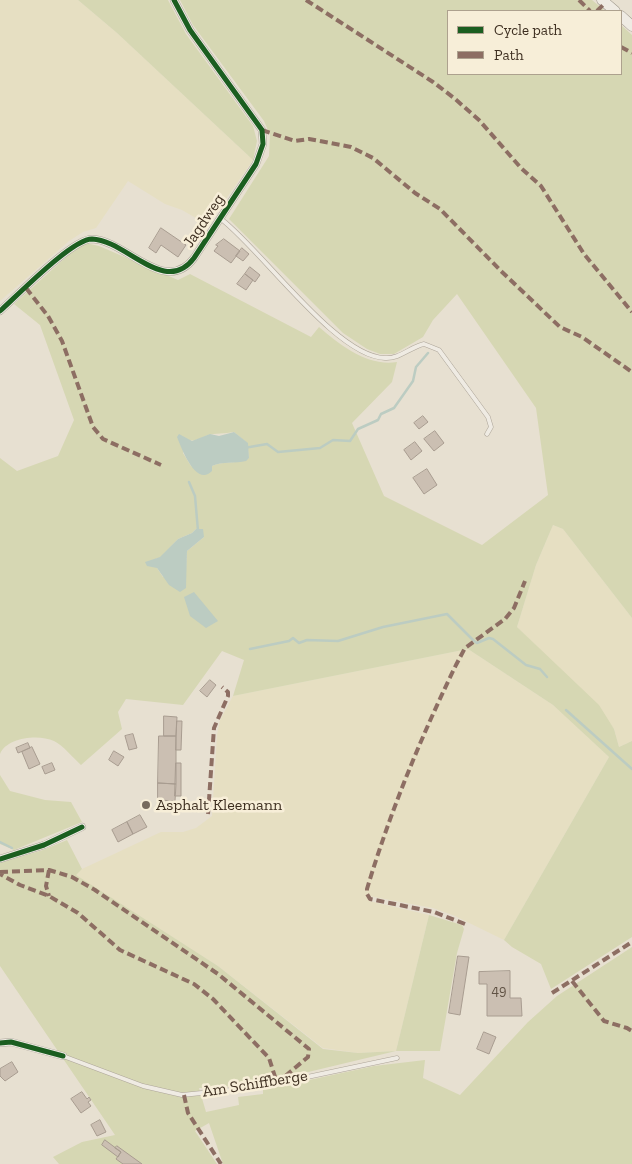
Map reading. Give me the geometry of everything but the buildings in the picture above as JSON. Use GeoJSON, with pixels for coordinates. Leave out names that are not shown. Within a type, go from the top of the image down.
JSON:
{"type":"FeatureCollection","features":[{"type":"Feature","properties":{"kind":"street","name":"Jagdweg"},"geometry":{"type":"LineString","coordinates":[[0,311],[71,247],[90,239],[103,241],[159,269],[170,273],[178,272],[189,264],[256,164],[263,144],[262,130],[190,30],[174,0]]}},
{"type":"Feature","properties":{"kind":"street"},"geometry":{"type":"LineString","coordinates":[[602,0],[614,10]]}},
{"type":"Feature","properties":{"kind":"street"},"geometry":{"type":"LineString","coordinates":[[622,17],[632,26]]}},
{"type":"Feature","properties":{"kind":"street"},"geometry":{"type":"LineString","coordinates":[[0,859],[44,846],[82,827]]}},
{"type":"Feature","properties":{"kind":"street","name":"Am Schiffberge"},"geometry":{"type":"LineString","coordinates":[[0,1043],[18,1043],[63,1056]]}},
{"type":"Feature","properties":{"kind":"lane"},"geometry":{"type":"LineString","coordinates":[[220,219],[324,322],[363,352],[384,358],[393,358],[424,344],[439,350],[488,418],[491,427],[487,434]]}},
{"type":"Feature","properties":{"kind":"lane","name":"Am Schiffberge"},"geometry":{"type":"LineString","coordinates":[[63,1056],[143,1086],[182,1095],[260,1086],[396,1058]]}},
{"type":"Feature","properties":{"kind":"shaded area"},"geometry":{"type":"Polygon","coordinates":[[[0,0],[78,0],[117,33],[253,160],[208,225],[182,210],[165,204],[128,181],[96,228],[83,232],[69,241],[0,301],[0,0]]]}},
{"type":"Feature","properties":{"kind":"shaded area"},"geometry":{"type":"Polygon","coordinates":[[[234,432],[248,443],[249,458],[242,462],[212,466],[212,471],[206,475],[200,474],[190,464],[177,437],[179,434],[192,441],[210,434],[219,436],[234,432]]]}},
{"type":"Feature","properties":{"kind":"shaded area"},"geometry":{"type":"Polygon","coordinates":[[[553,525],[563,529],[632,618],[632,741],[619,747],[614,729],[517,627],[536,565],[553,525]]]}},
{"type":"Feature","properties":{"kind":"shaded area"},"geometry":{"type":"Polygon","coordinates":[[[196,529],[203,529],[204,537],[187,551],[186,588],[180,592],[169,585],[157,568],[147,566],[145,562],[160,557],[178,539],[192,533],[196,529]]]}},
{"type":"Feature","properties":{"kind":"shaded area"},"geometry":{"type":"Polygon","coordinates":[[[194,592],[218,621],[206,628],[190,616],[184,597],[194,592]]]}},
{"type":"Feature","properties":{"kind":"shaded area"},"geometry":{"type":"Polygon","coordinates":[[[468,649],[553,705],[609,757],[504,940],[455,916],[433,908],[369,896],[369,901],[429,915],[396,1051],[358,1053],[323,1048],[218,966],[75,875],[82,869],[161,832],[183,832],[196,828],[212,816],[217,735],[220,720],[233,696],[468,649]]]}},
{"type":"Feature","properties":{"kind":"green space"},"geometry":{"type":"Polygon","coordinates":[[[78,0],[168,0],[186,34],[253,126],[257,141],[253,160],[117,33],[78,0]]]}},
{"type":"Feature","properties":{"kind":"green space"},"geometry":{"type":"Polygon","coordinates":[[[180,0],[592,0],[604,10],[447,10],[447,75],[622,75],[622,26],[632,35],[632,618],[563,529],[553,525],[536,565],[517,627],[599,705],[614,729],[619,747],[632,741],[632,937],[551,989],[541,964],[512,947],[504,940],[609,757],[553,705],[468,649],[233,696],[244,660],[222,651],[183,705],[126,699],[118,712],[122,729],[81,765],[57,743],[48,739],[32,738],[16,741],[4,748],[0,754],[0,458],[17,471],[58,456],[74,420],[40,325],[14,304],[75,249],[86,243],[99,246],[178,280],[190,274],[311,337],[319,327],[336,341],[365,358],[386,363],[397,362],[392,382],[352,423],[384,496],[482,545],[548,495],[536,408],[457,294],[433,320],[423,337],[394,354],[380,354],[367,349],[343,333],[229,219],[269,156],[270,135],[264,121],[193,25],[180,0]],[[234,432],[211,434],[195,440],[187,440],[183,453],[191,466],[212,471],[212,466],[217,464],[249,458],[247,443],[234,432]],[[196,529],[192,533],[178,539],[160,558],[156,558],[157,568],[163,577],[186,568],[187,551],[204,537],[196,529]]]}},
{"type":"Feature","properties":{"kind":"green space"},"geometry":{"type":"Polygon","coordinates":[[[0,775],[10,791],[45,800],[71,802],[82,822],[14,850],[0,844],[0,775]]]}},
{"type":"Feature","properties":{"kind":"green space"},"geometry":{"type":"Polygon","coordinates":[[[67,840],[82,869],[76,875],[218,966],[323,1049],[358,1053],[396,1051],[254,1085],[199,1088],[206,1112],[239,1105],[238,1097],[263,1094],[263,1090],[374,1066],[425,1060],[423,1078],[460,1095],[528,1022],[557,996],[632,947],[632,1164],[223,1164],[209,1123],[195,1131],[217,1164],[59,1164],[53,1157],[82,1142],[115,1135],[0,966],[0,863],[43,850],[67,840]]]}},
{"type":"Feature","properties":{"kind":"green space"},"geometry":{"type":"Polygon","coordinates":[[[429,915],[462,925],[464,929],[457,953],[440,1051],[396,1051],[429,915]]]}},
{"type":"Feature","properties":{"kind":"waterway"},"geometry":{"type":"LineString","coordinates":[[244,448],[267,444],[278,452],[320,448],[333,440],[350,441],[358,429],[378,420],[381,414],[394,408],[413,381],[416,367],[428,353]]}},
{"type":"Feature","properties":{"kind":"waterway"},"geometry":{"type":"LineString","coordinates":[[189,482],[195,496],[198,531]]}},
{"type":"Feature","properties":{"kind":"waterway"},"geometry":{"type":"LineString","coordinates":[[250,649],[289,641],[293,638],[299,643],[307,640],[338,641],[383,627],[447,614],[477,643],[489,638],[493,639],[526,665],[540,669],[547,677]]}},
{"type":"Feature","properties":{"kind":"waterway"},"geometry":{"type":"LineString","coordinates":[[566,710],[632,769]]}},
{"type":"Feature","properties":{"kind":"waterway"},"geometry":{"type":"LineString","coordinates":[[0,842],[12,848]]}},
{"type":"Feature","properties":{"kind":"marked path"},"geometry":{"type":"LineString","coordinates":[[306,0],[433,82],[479,120],[521,168],[541,186],[584,254],[632,312]]}},
{"type":"Feature","properties":{"kind":"marked path"},"geometry":{"type":"LineString","coordinates":[[579,0],[589,10]]}},
{"type":"Feature","properties":{"kind":"marked path"},"geometry":{"type":"LineString","coordinates":[[598,10],[605,3]]}},
{"type":"Feature","properties":{"kind":"marked path"},"geometry":{"type":"LineString","coordinates":[[622,48],[632,53]]}},
{"type":"Feature","properties":{"kind":"marked path"},"geometry":{"type":"LineString","coordinates":[[262,130],[295,141],[309,139],[351,147],[373,158],[415,193],[440,209],[560,327],[582,337],[632,372]]}},
{"type":"Feature","properties":{"kind":"marked path"},"geometry":{"type":"LineString","coordinates":[[26,288],[48,316],[62,341],[93,427],[103,439],[161,465]]}},
{"type":"Feature","properties":{"kind":"marked path"},"geometry":{"type":"LineString","coordinates":[[465,924],[434,912],[370,899],[367,889],[407,775],[456,665],[465,648],[505,619],[514,608],[525,581]]}},
{"type":"Feature","properties":{"kind":"marked path"},"geometry":{"type":"LineString","coordinates":[[208,814],[214,728],[228,696],[228,692],[222,687]]}},
{"type":"Feature","properties":{"kind":"marked path"},"geometry":{"type":"LineString","coordinates":[[49,870],[46,886],[49,896]]}},
{"type":"Feature","properties":{"kind":"marked path"},"geometry":{"type":"LineString","coordinates":[[0,872],[49,870],[72,877],[95,890],[218,974],[309,1049],[308,1057],[277,1083],[269,1058],[213,999],[194,984],[120,950],[78,913],[49,896],[20,885],[0,874]]}},
{"type":"Feature","properties":{"kind":"marked path"},"geometry":{"type":"LineString","coordinates":[[552,993],[632,942]]}},
{"type":"Feature","properties":{"kind":"marked path"},"geometry":{"type":"LineString","coordinates":[[572,981],[604,1021],[632,1031]]}},
{"type":"Feature","properties":{"kind":"marked path"},"geometry":{"type":"LineString","coordinates":[[184,1095],[188,1113],[221,1164]]}},
{"type":"Feature","properties":{"kind":"cycle path"},"geometry":{"type":"LineString","coordinates":[[0,311],[59,258],[83,241],[92,239],[105,242],[158,269],[171,272],[183,268],[194,258],[256,164],[263,144],[262,130],[190,30],[174,0]]}},
{"type":"Feature","properties":{"kind":"cycle path"},"geometry":{"type":"LineString","coordinates":[[0,859],[44,845],[82,827]]}},
{"type":"Feature","properties":{"kind":"cycle path"},"geometry":{"type":"LineString","coordinates":[[0,1043],[11,1042],[63,1056]]}},
{"type":"Feature","properties":{"kind":"place","name":"Asphalt Kleemann"},"geometry":{"type":"Point","coordinates":[146,805]}}]}
